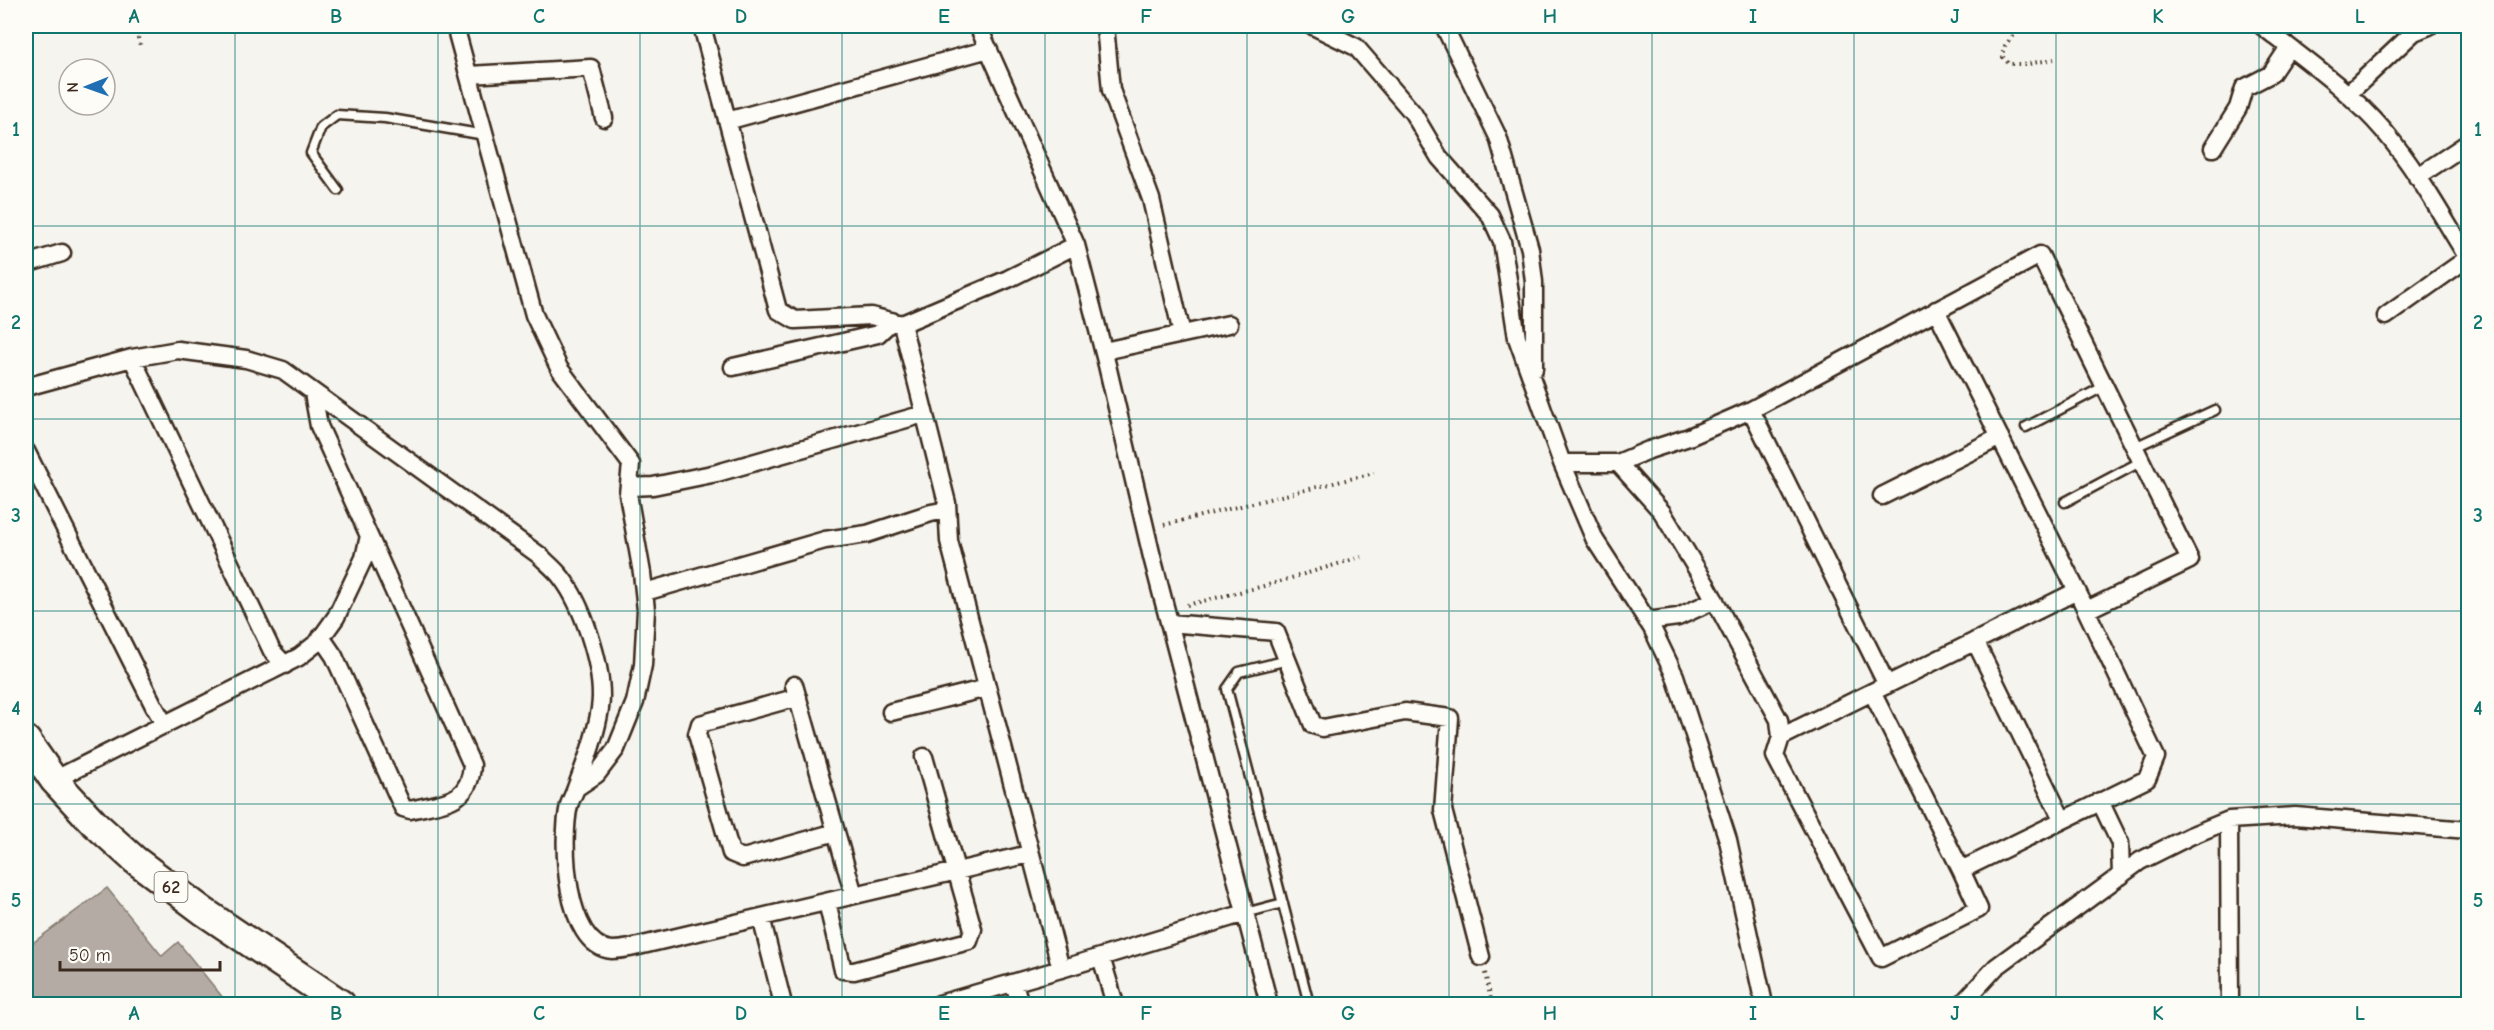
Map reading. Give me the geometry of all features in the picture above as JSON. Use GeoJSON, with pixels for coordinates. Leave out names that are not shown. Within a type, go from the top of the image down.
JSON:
{"type":"FeatureCollection","features":[{"type":"Feature","properties":{"kind":"main road","name":"62"},"geometry":{"type":"LineString","coordinates":[[26,740],[54,780],[93,822],[135,860],[203,911],[341,1005]]}},
{"type":"Feature","properties":{"kind":"street"},"geometry":{"type":"LineString","coordinates":[[455,26],[534,315],[559,368],[631,464],[628,494],[645,592],[643,664],[635,702],[616,749],[597,774],[576,788]]}},
{"type":"Feature","properties":{"kind":"street"},"geometry":{"type":"LineString","coordinates":[[702,26],[778,310],[795,320],[871,316],[897,323]]}},
{"type":"Feature","properties":{"kind":"street"},"geometry":{"type":"LineString","coordinates":[[978,26],[1076,245],[1104,351],[1167,616],[1269,1005]]}},
{"type":"Feature","properties":{"kind":"street"},"geometry":{"type":"LineString","coordinates":[[1105,26],[1111,90],[1151,199],[1182,334]]}},
{"type":"Feature","properties":{"kind":"street"},"geometry":{"type":"LineString","coordinates":[[1313,26],[1356,47],[1413,113],[1440,157],[1490,215],[1502,242],[1518,338],[1562,463],[1595,540],[1647,621],[1675,676],[1728,840],[1764,1005]]}},
{"type":"Feature","properties":{"kind":"street"},"geometry":{"type":"LineString","coordinates":[[1444,26],[1498,137],[1530,249],[1534,282],[1534,382]]}},
{"type":"Feature","properties":{"kind":"street"},"geometry":{"type":"LineString","coordinates":[[2262,26],[2348,94],[2385,132],[2417,177],[2468,258],[2386,316]]}},
{"type":"Feature","properties":{"kind":"street"},"geometry":{"type":"LineString","coordinates":[[2348,94],[2414,32],[2429,26]]}},
{"type":"Feature","properties":{"kind":"street"},"geometry":{"type":"LineString","coordinates":[[2213,148],[2238,108],[2244,88],[2271,74],[2289,47]]}},
{"type":"Feature","properties":{"kind":"street"},"geometry":{"type":"LineString","coordinates":[[727,121],[989,49]]}},
{"type":"Feature","properties":{"kind":"street"},"geometry":{"type":"LineString","coordinates":[[469,75],[591,68],[604,118]]}},
{"type":"Feature","properties":{"kind":"street"},"geometry":{"type":"LineString","coordinates":[[2417,177],[2469,143]]}},
{"type":"Feature","properties":{"kind":"street"},"geometry":{"type":"LineString","coordinates":[[733,367],[878,334],[897,323],[1008,279],[1076,245]]}},
{"type":"Feature","properties":{"kind":"street"},"geometry":{"type":"LineString","coordinates":[[26,264],[62,253]]}},
{"type":"Feature","properties":{"kind":"street"},"geometry":{"type":"LineString","coordinates":[[1562,463],[1618,463],[1689,437],[1752,410],[2040,255],[2190,560],[2087,610]]}},
{"type":"Feature","properties":{"kind":"street"},"geometry":{"type":"LineString","coordinates":[[1936,310],[2087,610],[2156,757],[2147,778],[1961,870]]}},
{"type":"Feature","properties":{"kind":"street"},"geometry":{"type":"LineString","coordinates":[[897,323],[924,414],[947,510],[949,541],[1029,854],[1061,969]]}},
{"type":"Feature","properties":{"kind":"street"},"geometry":{"type":"LineString","coordinates":[[1104,351],[1229,324]]}},
{"type":"Feature","properties":{"kind":"street"},"geometry":{"type":"LineString","coordinates":[[26,387],[132,358],[178,350],[246,359],[283,370],[539,555],[562,578],[587,626],[601,697],[593,737],[569,803],[564,837],[567,872],[577,917],[588,935],[611,950],[630,948],[1029,854]]}},
{"type":"Feature","properties":{"kind":"street"},"geometry":{"type":"LineString","coordinates":[[132,358],[272,651],[285,665]]}},
{"type":"Feature","properties":{"kind":"street"},"geometry":{"type":"LineString","coordinates":[[313,393],[320,426],[472,765],[466,791],[454,798],[410,810],[403,807],[334,656],[321,637]]}},
{"type":"Feature","properties":{"kind":"street"},"geometry":{"type":"LineString","coordinates":[[1618,463],[1662,512],[1715,600],[1779,720],[1781,737],[1775,756],[1881,958],[1979,909],[1752,410]]}},
{"type":"Feature","properties":{"kind":"street"},"geometry":{"type":"LineString","coordinates":[[628,487],[653,486],[717,473],[924,414]]}},
{"type":"Feature","properties":{"kind":"street"},"geometry":{"type":"LineString","coordinates":[[1882,496],[2000,437]]}},
{"type":"Feature","properties":{"kind":"street"},"geometry":{"type":"LineString","coordinates":[[26,451],[165,725]]}},
{"type":"Feature","properties":{"kind":"street"},"geometry":{"type":"LineString","coordinates":[[645,592],[825,540],[867,534],[930,513],[947,510]]}},
{"type":"Feature","properties":{"kind":"street"},"geometry":{"type":"LineString","coordinates":[[54,780],[299,657],[321,637],[336,617],[364,558],[369,536]]}},
{"type":"Feature","properties":{"kind":"street"},"geometry":{"type":"LineString","coordinates":[[1781,737],[2077,591]]}},
{"type":"Feature","properties":{"kind":"street"},"geometry":{"type":"LineString","coordinates":[[1647,621],[1678,617],[1715,600]]}},
{"type":"Feature","properties":{"kind":"street"},"geometry":{"type":"LineString","coordinates":[[1167,616],[1276,632],[1313,726],[1323,728],[1405,712],[1450,718],[1443,810],[1481,957]]}},
{"type":"Feature","properties":{"kind":"street"},"geometry":{"type":"LineString","coordinates":[[1975,641],[2062,819]]}},
{"type":"Feature","properties":{"kind":"street"},"geometry":{"type":"LineString","coordinates":[[891,712],[987,688]]}},
{"type":"Feature","properties":{"kind":"street"},"geometry":{"type":"LineString","coordinates":[[836,832],[743,858],[731,853],[697,734],[700,724],[796,691],[854,895]]}},
{"type":"Feature","properties":{"kind":"street"},"geometry":{"type":"LineString","coordinates":[[827,902],[843,970],[854,971],[969,941],[973,929],[924,757]]}},
{"type":"Feature","properties":{"kind":"street"},"geometry":{"type":"LineString","coordinates":[[2100,801],[2120,843],[2121,876]]}},
{"type":"Feature","properties":{"kind":"street"},"geometry":{"type":"LineString","coordinates":[[1962,1005],[1996,967],[2140,861],[2229,820],[2295,816],[2469,830]]}},
{"type":"Feature","properties":{"kind":"street"},"geometry":{"type":"LineString","coordinates":[[2229,820],[2230,1005]]}},
{"type":"Feature","properties":{"kind":"street"},"geometry":{"type":"LineString","coordinates":[[939,1005],[1245,913]]}},
{"type":"Feature","properties":{"kind":"street"},"geometry":{"type":"LineString","coordinates":[[760,917],[783,1005]]}},
{"type":"Feature","properties":{"kind":"street"},"geometry":{"type":"LineString","coordinates":[[1101,957],[1114,1005]]}},
{"type":"Feature","properties":{"kind":"street"},"geometry":{"type":"LineString","coordinates":[[1014,983],[1020,1005]]}},
{"type":"Feature","properties":{"kind":"lane"},"geometry":{"type":"LineString","coordinates":[[338,190],[311,153],[321,127],[338,115],[385,118],[485,135]]}},
{"type":"Feature","properties":{"kind":"lane"},"geometry":{"type":"LineString","coordinates":[[2026,427],[2105,386]]}},
{"type":"Feature","properties":{"kind":"lane"},"geometry":{"type":"LineString","coordinates":[[2065,502],[2138,454],[2215,410]]}},
{"type":"Feature","properties":{"kind":"lane"},"geometry":{"type":"LineString","coordinates":[[1288,660],[1239,672],[1227,689],[1310,1005]]}},
{"type":"Feature","properties":{"kind":"lane"},"geometry":{"type":"LineString","coordinates":[[1245,913],[1283,903]]}},
{"type":"Feature","properties":{"kind":"path"},"geometry":{"type":"LineString","coordinates":[[135,26],[141,49]]}},
{"type":"Feature","properties":{"kind":"path"},"geometry":{"type":"LineString","coordinates":[[2020,26],[2005,46],[2002,57],[2009,64],[2028,64],[2054,59]]}},
{"type":"Feature","properties":{"kind":"path"},"geometry":{"type":"LineString","coordinates":[[1145,529],[1374,473]]}},
{"type":"Feature","properties":{"kind":"path"},"geometry":{"type":"LineString","coordinates":[[1167,616],[1361,557]]}},
{"type":"Feature","properties":{"kind":"path"},"geometry":{"type":"LineString","coordinates":[[1481,957],[1492,1005]]}},
{"type":"Feature","properties":{"kind":"shaded area"},"geometry":{"type":"Polygon","coordinates":[[[107,888],[162,956],[178,942],[228,1004],[26,1004],[26,948],[107,888]]]}}]}
